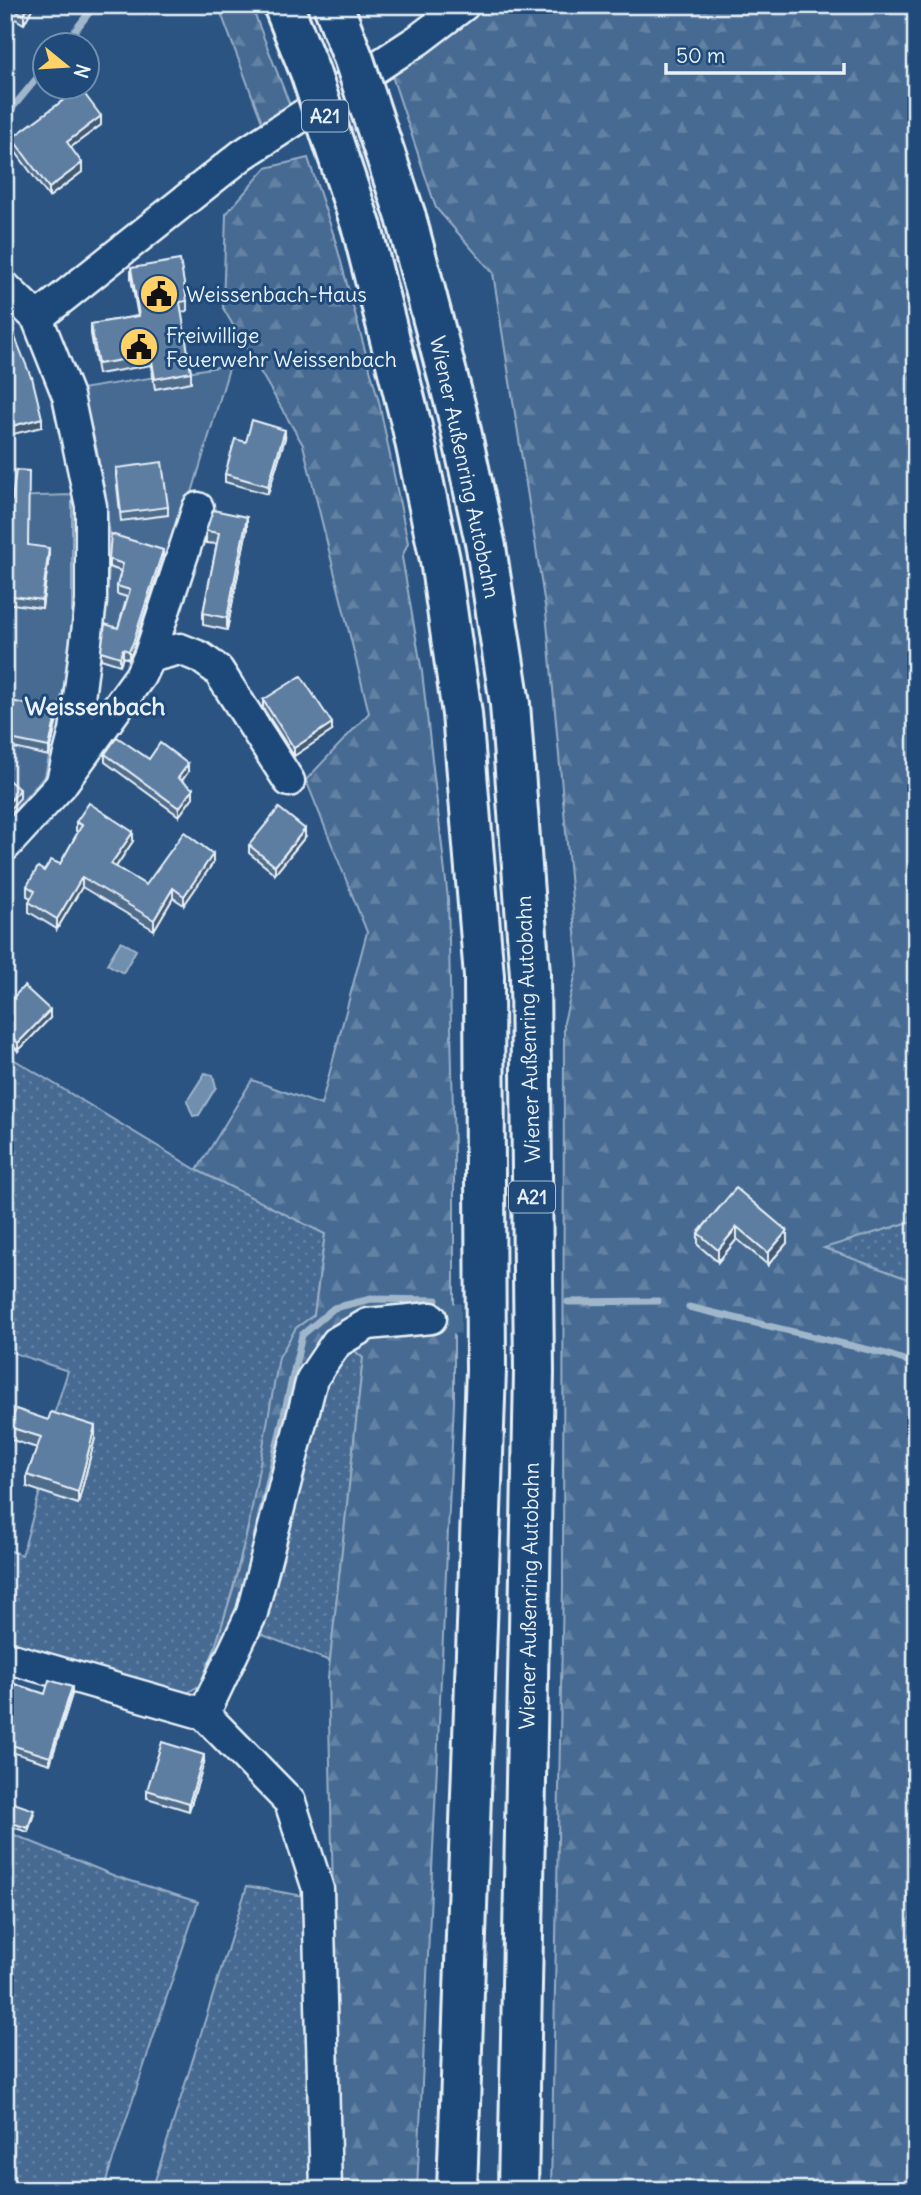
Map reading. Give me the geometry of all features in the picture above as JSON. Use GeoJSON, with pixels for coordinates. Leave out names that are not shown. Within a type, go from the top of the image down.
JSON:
{"type":"FeatureCollection","features":[{"type":"Feature","properties":{"kind":"highway","name":"Wiener Außenring Autobahn"},"geometry":{"type":"LineString","coordinates":[[283,5],[310,72],[362,229],[412,427],[440,560],[462,714],[484,976],[486,1370],[457,2190]]}},
{"type":"Feature","properties":{"kind":"highway","name":"Wiener Außenring Autobahn"},"geometry":{"type":"LineString","coordinates":[[333,5],[406,216],[457,412],[486,547],[510,704],[530,974],[534,1372],[518,2190]]}},
{"type":"Feature","properties":{"kind":"street"},"geometry":{"type":"LineString","coordinates":[[37,318],[242,155],[418,40],[464,5]]}},
{"type":"Feature","properties":{"kind":"street"},"geometry":{"type":"LineString","coordinates":[[5,287],[37,318],[68,396],[91,506],[91,601],[75,731],[61,785]]}},
{"type":"Feature","properties":{"kind":"street"},"geometry":{"type":"LineString","coordinates":[[5,846],[61,785],[144,666],[198,508]]}},
{"type":"Feature","properties":{"kind":"street"},"geometry":{"type":"LineString","coordinates":[[144,666],[180,649],[200,657],[218,670],[289,781]]}},
{"type":"Feature","properties":{"kind":"street"},"geometry":{"type":"LineString","coordinates":[[204,1714],[252,1613],[312,1379],[337,1342],[368,1324],[431,1318]]}},
{"type":"Feature","properties":{"kind":"street"},"geometry":{"type":"LineString","coordinates":[[5,1657],[204,1714],[290,1802],[318,1889],[326,2190]]}},
{"type":"Feature","properties":{"kind":"green space"},"geometry":{"type":"Polygon","coordinates":[[[218,5],[251,5],[291,108],[262,122],[218,5]]]}},
{"type":"Feature","properties":{"kind":"green space"},"geometry":{"type":"Polygon","coordinates":[[[485,5],[916,5],[916,1220],[824,1248],[916,1282],[916,2190],[551,2190],[563,1587],[564,1022],[578,965],[546,612],[493,273],[436,208],[391,73],[485,5]]]}},
{"type":"Feature","properties":{"kind":"green space"},"geometry":{"type":"Polygon","coordinates":[[[308,158],[334,236],[379,402],[408,543],[402,557],[422,672],[448,899],[454,1154],[454,1402],[417,2190],[340,2190],[328,1678],[363,1358],[333,1332],[234,1642],[206,1683],[200,1685],[214,1651],[233,1589],[249,1524],[279,1357],[296,1328],[314,1315],[325,1234],[197,1170],[252,1080],[321,1105],[367,932],[306,780],[369,713],[303,445],[223,308],[226,214],[266,168],[308,158]]]}},
{"type":"Feature","properties":{"kind":"green space"},"geometry":{"type":"Polygon","coordinates":[[[230,365],[172,560],[111,540],[97,450],[81,389],[230,365]]]}},
{"type":"Feature","properties":{"kind":"green space"},"geometry":{"type":"Polygon","coordinates":[[[72,495],[72,647],[45,776],[5,821],[5,497],[72,495]]]}},
{"type":"Feature","properties":{"kind":"green space"},"geometry":{"type":"Polygon","coordinates":[[[109,567],[123,572],[130,598],[118,636],[99,630],[106,604],[109,567]]]}},
{"type":"Feature","properties":{"kind":"green space"},"geometry":{"type":"Polygon","coordinates":[[[5,1054],[197,1170],[325,1234],[314,1315],[296,1328],[233,1589],[214,1651],[200,1685],[184,1695],[5,1648],[5,1549],[22,1555],[40,1491],[51,1424],[68,1371],[5,1350],[5,1054]]]}},
{"type":"Feature","properties":{"kind":"green space"},"geometry":{"type":"Polygon","coordinates":[[[916,1220],[916,1282],[823,1248],[916,1220]]]}},
{"type":"Feature","properties":{"kind":"green space"},"geometry":{"type":"Polygon","coordinates":[[[345,1342],[363,1358],[330,1661],[252,1631],[320,1382],[345,1342]]]}},
{"type":"Feature","properties":{"kind":"green space"},"geometry":{"type":"Polygon","coordinates":[[[5,1831],[115,1876],[198,1902],[103,2190],[5,2190],[5,1831]]]}},
{"type":"Feature","properties":{"kind":"green space"},"geometry":{"type":"Polygon","coordinates":[[[247,1886],[303,1896],[334,1906],[340,2190],[152,2190],[247,1886]]]}},
{"type":"Feature","properties":{"kind":"shaded area"},"geometry":{"type":"Polygon","coordinates":[[[121,941],[136,950],[123,973],[107,964],[121,941]]]}},
{"type":"Feature","properties":{"kind":"shaded area"},"geometry":{"type":"Polygon","coordinates":[[[205,1073],[213,1075],[216,1087],[199,1115],[193,1116],[187,1101],[205,1073]]]}},
{"type":"Feature","properties":{"kind":"building"},"geometry":{"type":"Polygon","coordinates":[[[6,5],[29,5],[24,15],[6,5]]]}},
{"type":"Feature","properties":{"kind":"building"},"geometry":{"type":"Polygon","coordinates":[[[61,102],[90,102],[101,116],[67,142],[82,163],[49,188],[12,138],[61,102]]]}},
{"type":"Feature","properties":{"kind":"building"},"geometry":{"type":"Polygon","coordinates":[[[180,260],[187,301],[180,302],[191,372],[155,379],[151,355],[98,364],[91,324],[139,316],[131,268],[180,260]]]}},
{"type":"Feature","properties":{"kind":"building"},"geometry":{"type":"Polygon","coordinates":[[[11,327],[32,377],[42,418],[5,428],[5,330],[11,327]]]}},
{"type":"Feature","properties":{"kind":"building"},"geometry":{"type":"Polygon","coordinates":[[[252,420],[285,430],[268,486],[225,474],[235,439],[246,442],[252,420]]]}},
{"type":"Feature","properties":{"kind":"building"},"geometry":{"type":"Polygon","coordinates":[[[162,462],[168,507],[121,513],[116,468],[162,462]]]}},
{"type":"Feature","properties":{"kind":"building"},"geometry":{"type":"Polygon","coordinates":[[[16,470],[29,471],[28,545],[49,548],[42,600],[5,595],[5,557],[10,521],[5,521],[5,500],[12,500],[16,470]]]}},
{"type":"Feature","properties":{"kind":"building"},"geometry":{"type":"Polygon","coordinates":[[[213,510],[247,517],[227,618],[203,613],[219,533],[206,531],[213,510]]]}},
{"type":"Feature","properties":{"kind":"building"},"geometry":{"type":"Polygon","coordinates":[[[111,534],[163,550],[133,643],[129,651],[123,649],[120,657],[101,651],[105,624],[118,628],[130,590],[117,586],[123,564],[109,559],[111,534]]]}},
{"type":"Feature","properties":{"kind":"building"},"geometry":{"type":"Polygon","coordinates":[[[301,676],[332,723],[294,748],[263,700],[301,676]]]}},
{"type":"Feature","properties":{"kind":"building"},"geometry":{"type":"Polygon","coordinates":[[[7,700],[57,711],[49,747],[5,738],[7,700]]]}},
{"type":"Feature","properties":{"kind":"building"},"geometry":{"type":"Polygon","coordinates":[[[117,737],[149,759],[160,743],[188,764],[178,778],[193,789],[179,808],[105,754],[117,737]]]}},
{"type":"Feature","properties":{"kind":"building"},"geometry":{"type":"Polygon","coordinates":[[[5,777],[20,790],[5,806],[5,777]]]}},
{"type":"Feature","properties":{"kind":"building"},"geometry":{"type":"Polygon","coordinates":[[[89,803],[133,832],[111,864],[146,885],[184,832],[213,854],[184,896],[173,888],[154,920],[82,877],[57,919],[29,902],[35,891],[27,886],[38,867],[44,871],[51,860],[60,864],[82,825],[76,822],[89,803]]]}},
{"type":"Feature","properties":{"kind":"building"},"geometry":{"type":"Polygon","coordinates":[[[279,808],[305,829],[275,866],[249,845],[279,808]]]}},
{"type":"Feature","properties":{"kind":"building"},"geometry":{"type":"Polygon","coordinates":[[[24,986],[50,1010],[18,1043],[5,1030],[5,999],[9,1002],[24,986]]]}},
{"type":"Feature","properties":{"kind":"building"},"geometry":{"type":"Polygon","coordinates":[[[736,1188],[787,1231],[768,1253],[737,1227],[718,1250],[698,1233],[736,1188]]]}},
{"type":"Feature","properties":{"kind":"building"},"geometry":{"type":"Polygon","coordinates":[[[16,1409],[48,1420],[51,1412],[95,1426],[78,1492],[27,1475],[41,1437],[9,1427],[16,1409]]]}},
{"type":"Feature","properties":{"kind":"building"},"geometry":{"type":"Polygon","coordinates":[[[49,1680],[72,1687],[50,1757],[5,1743],[5,1681],[45,1694],[49,1680]]]}},
{"type":"Feature","properties":{"kind":"building"},"geometry":{"type":"Polygon","coordinates":[[[162,1742],[204,1755],[189,1803],[147,1790],[162,1742]]]}},
{"type":"Feature","properties":{"kind":"building"},"geometry":{"type":"Polygon","coordinates":[[[5,1800],[34,1810],[28,1828],[5,1821],[5,1800]]]}},
{"type":"Feature","properties":{"kind":"waterway","name":"Weissenbach"},"geometry":{"type":"LineString","coordinates":[[74,32],[95,5]]}},
{"type":"Feature","properties":{"kind":"waterway","name":"Weissenbach"},"geometry":{"type":"LineString","coordinates":[[5,117],[32,84]]}},
{"type":"Feature","properties":{"kind":"waterway"},"geometry":{"type":"LineString","coordinates":[[256,1538],[302,1335],[334,1308],[371,1299],[436,1300]]}},
{"type":"Feature","properties":{"kind":"waterway"},"geometry":{"type":"LineString","coordinates":[[568,1302],[658,1301]]}},
{"type":"Feature","properties":{"kind":"waterway"},"geometry":{"type":"LineString","coordinates":[[689,1307],[886,1354],[916,1364]]}},
{"type":"Feature","properties":{"kind":"tunnel"},"geometry":{"type":"LineString","coordinates":[[431,1318],[567,1320]]}},
{"type":"Feature","properties":{"kind":"place","name":"Weissenbach-Haus"},"geometry":{"type":"Point","coordinates":[159,294]}},
{"type":"Feature","properties":{"kind":"place","name":"Freiwillige Feuerwehr Weissenbach"},"geometry":{"type":"Point","coordinates":[139,347]}},
{"type":"Feature","properties":{"kind":"district","name":"Weissenbach"},"geometry":{"type":"Point","coordinates":[95,706]}}]}
